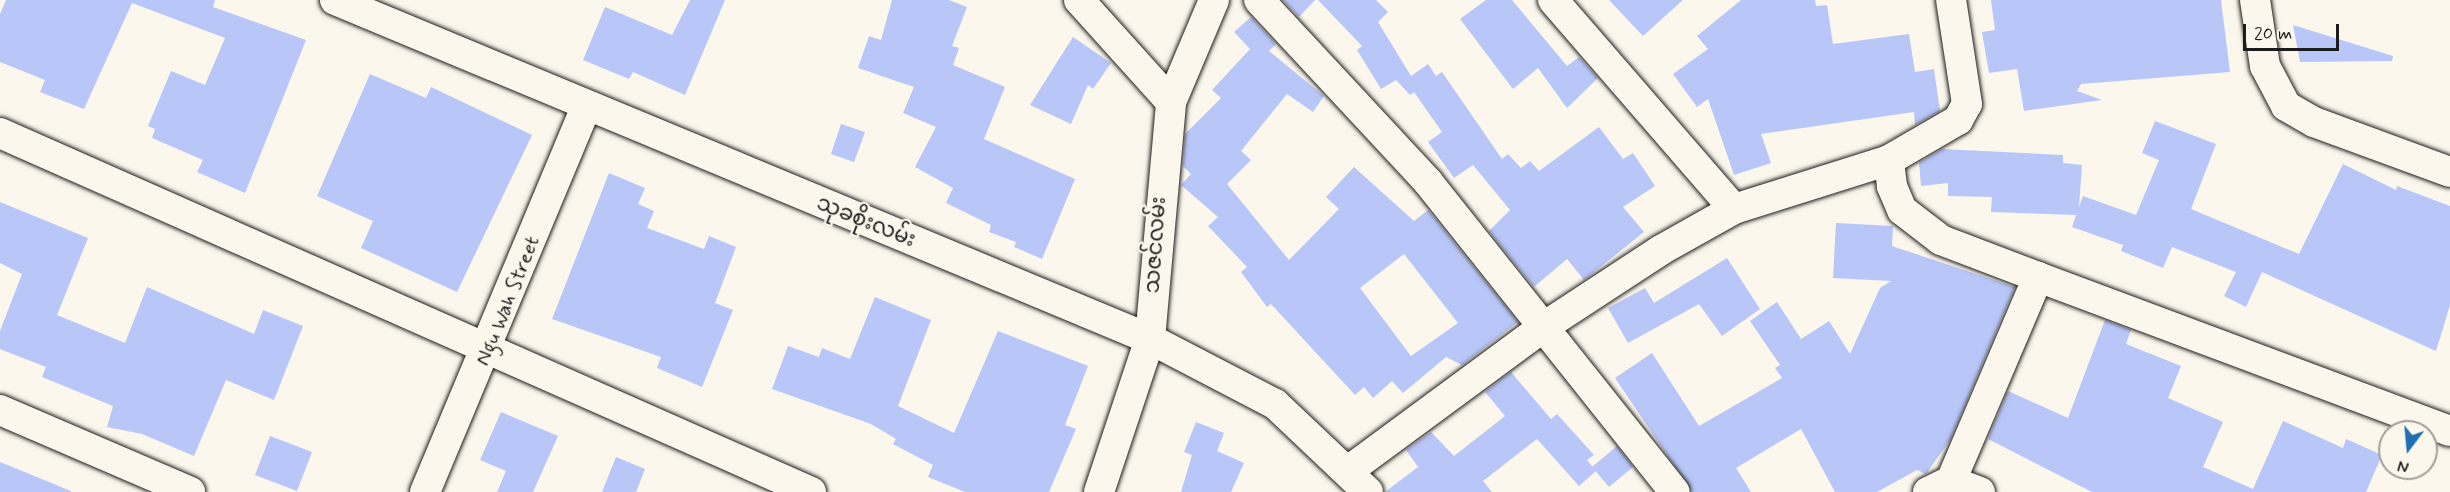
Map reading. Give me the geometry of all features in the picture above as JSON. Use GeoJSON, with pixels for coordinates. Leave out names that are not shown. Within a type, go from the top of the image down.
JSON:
{"type":"FeatureCollection","features":[{"type":"Feature","properties":{"kind":"street","name":"သုခစိုးလမ်း"},"geometry":{"type":"LineString","coordinates":[[335,0],[586,107],[1150,339],[1275,404],[1358,481]]}},
{"type":"Feature","properties":{"kind":"street"},"geometry":{"type":"LineString","coordinates":[[1079,0],[1171,102]]}},
{"type":"Feature","properties":{"kind":"street","name":"သဇင်လမ်း"},"geometry":{"type":"LineString","coordinates":[[1099,492],[1150,339],[1171,102],[1214,0]]}},
{"type":"Feature","properties":{"kind":"street"},"geometry":{"type":"LineString","coordinates":[[1259,0],[1428,182],[1675,492]]}},
{"type":"Feature","properties":{"kind":"street"},"geometry":{"type":"LineString","coordinates":[[1553,0],[1734,209]]}},
{"type":"Feature","properties":{"kind":"street"},"geometry":{"type":"LineString","coordinates":[[1358,481],[1545,326],[1734,209],[1890,159],[1958,120],[1967,104],[1951,0]]}},
{"type":"Feature","properties":{"kind":"street"},"geometry":{"type":"LineString","coordinates":[[2255,0],[2265,66],[2286,106],[2314,122],[2450,172]]}},
{"type":"Feature","properties":{"kind":"street","name":"Ngu Wah Street"},"geometry":{"type":"LineString","coordinates":[[425,492],[489,350],[586,107]]}},
{"type":"Feature","properties":{"kind":"street"},"geometry":{"type":"LineString","coordinates":[[0,133],[811,492]]}},
{"type":"Feature","properties":{"kind":"street"},"geometry":{"type":"LineString","coordinates":[[1890,159],[1902,210],[1941,240],[2450,431]]}},
{"type":"Feature","properties":{"kind":"street"},"geometry":{"type":"LineString","coordinates":[[1980,492],[1939,486],[2038,277]]}},
{"type":"Feature","properties":{"kind":"street"},"geometry":{"type":"LineString","coordinates":[[0,410],[190,492]]}},
{"type":"Feature","properties":{"kind":"building"},"geometry":{"type":"Polygon","coordinates":[[[6,0],[215,0],[213,7],[306,40],[245,193],[197,172],[203,160],[152,138],[155,129],[148,126],[171,71],[205,85],[225,38],[132,3],[84,109],[40,92],[45,80],[0,62],[0,14],[6,0]]]}},
{"type":"Feature","properties":{"kind":"building"},"geometry":{"type":"Polygon","coordinates":[[[690,0],[725,0],[685,95],[633,72],[629,79],[583,60],[605,7],[672,35],[690,0]]]}},
{"type":"Feature","properties":{"kind":"building"},"geometry":{"type":"Polygon","coordinates":[[[892,0],[949,0],[967,7],[952,46],[959,48],[953,65],[1005,87],[984,139],[1075,179],[1042,259],[1014,247],[1016,242],[989,232],[991,225],[946,203],[953,188],[915,167],[936,127],[903,113],[914,87],[858,68],[869,36],[881,40],[892,0]]]}},
{"type":"Feature","properties":{"kind":"building"},"geometry":{"type":"Polygon","coordinates":[[[1283,0],[1315,0],[1299,17],[1283,0]]]}},
{"type":"Feature","properties":{"kind":"building"},"geometry":{"type":"Polygon","coordinates":[[[1318,0],[1376,0],[1388,12],[1378,22],[1411,76],[1428,64],[1436,76],[1442,72],[1502,159],[1508,154],[1521,168],[1530,161],[1539,171],[1599,127],[1623,159],[1633,153],[1655,186],[1623,207],[1644,232],[1584,280],[1567,259],[1534,287],[1489,231],[1510,210],[1473,165],[1454,178],[1428,142],[1442,132],[1414,92],[1410,95],[1396,80],[1381,89],[1357,50],[1362,46],[1318,0]]]}},
{"type":"Feature","properties":{"kind":"building"},"geometry":{"type":"Polygon","coordinates":[[[1486,0],[1512,0],[1567,66],[1579,57],[1598,78],[1567,108],[1538,68],[1513,89],[1460,19],[1486,0]]]}},
{"type":"Feature","properties":{"kind":"building"},"geometry":{"type":"Polygon","coordinates":[[[1609,0],[1683,0],[1643,36],[1609,0]]]}},
{"type":"Feature","properties":{"kind":"building"},"geometry":{"type":"Polygon","coordinates":[[[1741,0],[1815,0],[1816,6],[1827,5],[1833,44],[1909,34],[1915,72],[1934,69],[1940,111],[1915,125],[1914,112],[1761,134],[1771,163],[1734,175],[1708,99],[1697,107],[1673,74],[1708,49],[1697,36],[1741,0]]]}},
{"type":"Feature","properties":{"kind":"building"},"geometry":{"type":"Polygon","coordinates":[[[1991,0],[2221,0],[2230,72],[2081,84],[2077,91],[2102,100],[2024,111],[2017,69],[1989,73],[1982,32],[1995,30],[1991,0]]]}},
{"type":"Feature","properties":{"kind":"building"},"geometry":{"type":"Polygon","coordinates":[[[1251,17],[1276,44],[1269,51],[1324,96],[1313,112],[1287,94],[1241,151],[1251,160],[1227,184],[1289,260],[1339,209],[1326,197],[1354,167],[1414,221],[1428,210],[1518,322],[1462,365],[1446,357],[1403,393],[1392,381],[1373,398],[1364,387],[1355,395],[1271,304],[1267,307],[1241,272],[1247,267],[1208,226],[1218,217],[1181,185],[1191,174],[1183,166],[1185,134],[1221,98],[1212,90],[1250,49],[1234,32],[1251,17]],[[1404,254],[1360,288],[1411,356],[1458,323],[1404,254]]]}},
{"type":"Feature","properties":{"kind":"building"},"geometry":{"type":"Polygon","coordinates":[[[2293,25],[2393,56],[2392,61],[2300,62],[2293,25]]]}},
{"type":"Feature","properties":{"kind":"building"},"geometry":{"type":"Polygon","coordinates":[[[1073,37],[1111,63],[1093,89],[1088,85],[1071,124],[1030,105],[1073,37]]]}},
{"type":"Feature","properties":{"kind":"building"},"geometry":{"type":"Polygon","coordinates":[[[370,74],[426,98],[431,87],[532,135],[457,292],[361,248],[373,221],[317,196],[370,74]]]}},
{"type":"Feature","properties":{"kind":"building"},"geometry":{"type":"Polygon","coordinates":[[[2155,121],[2216,144],[2191,209],[2299,254],[2343,164],[2396,190],[2397,186],[2450,206],[2450,305],[2436,351],[2262,272],[2246,307],[2224,296],[2236,272],[2172,247],[2163,268],[2121,251],[2123,245],[2072,227],[2076,215],[1991,212],[1992,197],[1948,196],[1948,183],[1921,186],[1919,163],[1942,149],[2063,155],[2063,163],[2082,165],[2079,207],[2083,196],[2136,215],[2159,160],[2142,153],[2155,121]]]}},
{"type":"Feature","properties":{"kind":"building"},"geometry":{"type":"Polygon","coordinates":[[[841,124],[865,132],[854,162],[831,154],[841,124]]]}},
{"type":"Feature","properties":{"kind":"building"},"geometry":{"type":"Polygon","coordinates":[[[609,173],[645,188],[638,204],[654,211],[647,228],[704,249],[709,236],[736,247],[715,303],[733,310],[702,387],[657,368],[661,357],[552,319],[609,173]]]}},
{"type":"Feature","properties":{"kind":"building"},"geometry":{"type":"Polygon","coordinates":[[[0,202],[88,238],[57,315],[125,343],[147,287],[254,334],[263,310],[303,326],[274,400],[226,380],[194,456],[142,434],[107,427],[113,406],[42,377],[46,367],[0,349],[0,331],[22,274],[0,263],[0,202]]]}},
{"type":"Feature","properties":{"kind":"building"},"geometry":{"type":"Polygon","coordinates":[[[1836,223],[1893,226],[1892,246],[2015,287],[1950,440],[1926,474],[1917,470],[1877,492],[1835,492],[1801,429],[1736,468],[1751,492],[1692,492],[1615,378],[1652,353],[1699,426],[1782,378],[1775,368],[1780,365],[1750,321],[1777,302],[1801,339],[1829,321],[1850,354],[1880,288],[1891,281],[1833,278],[1836,223]]]}},
{"type":"Feature","properties":{"kind":"building"},"geometry":{"type":"Polygon","coordinates":[[[1727,258],[1760,309],[1722,336],[1699,304],[1628,343],[1608,308],[1645,288],[1654,303],[1727,258]]]}},
{"type":"Feature","properties":{"kind":"building"},"geometry":{"type":"Polygon","coordinates":[[[875,297],[931,320],[898,406],[954,433],[998,331],[1088,366],[1065,425],[1076,429],[1049,492],[965,492],[928,477],[933,465],[893,444],[896,439],[871,424],[772,389],[788,346],[819,357],[822,348],[850,359],[875,297]]]}},
{"type":"Feature","properties":{"kind":"building"},"geometry":{"type":"Polygon","coordinates":[[[2105,320],[2131,330],[2126,344],[2181,366],[2168,398],[2223,422],[2203,467],[2253,489],[2283,421],[2343,448],[2346,439],[2378,453],[2378,464],[2366,492],[2092,492],[1988,439],[2008,391],[2068,418],[2105,320]]]}},
{"type":"Feature","properties":{"kind":"building"},"geometry":{"type":"Polygon","coordinates":[[[1511,372],[1551,419],[1557,414],[1594,455],[1587,460],[1596,471],[1579,486],[1537,439],[1483,481],[1492,492],[1385,492],[1418,467],[1406,450],[1431,432],[1454,456],[1505,416],[1485,392],[1511,372]]]}},
{"type":"Feature","properties":{"kind":"building"},"geometry":{"type":"Polygon","coordinates":[[[501,412],[558,436],[533,492],[497,492],[506,471],[480,460],[501,412]]]}},
{"type":"Feature","properties":{"kind":"building"},"geometry":{"type":"Polygon","coordinates":[[[1196,422],[1224,433],[1217,451],[1244,463],[1231,492],[1181,492],[1192,455],[1184,452],[1196,422]]]}},
{"type":"Feature","properties":{"kind":"building"},"geometry":{"type":"Polygon","coordinates":[[[270,436],[312,452],[297,491],[255,475],[270,436]]]}},
{"type":"Feature","properties":{"kind":"building"},"geometry":{"type":"Polygon","coordinates":[[[1617,446],[1633,467],[1609,487],[1592,467],[1617,446]]]}},
{"type":"Feature","properties":{"kind":"building"},"geometry":{"type":"Polygon","coordinates":[[[616,457],[645,469],[636,492],[602,492],[616,457]]]}},
{"type":"Feature","properties":{"kind":"building"},"geometry":{"type":"Polygon","coordinates":[[[0,462],[71,491],[71,492],[0,492],[0,462]]]}}]}
